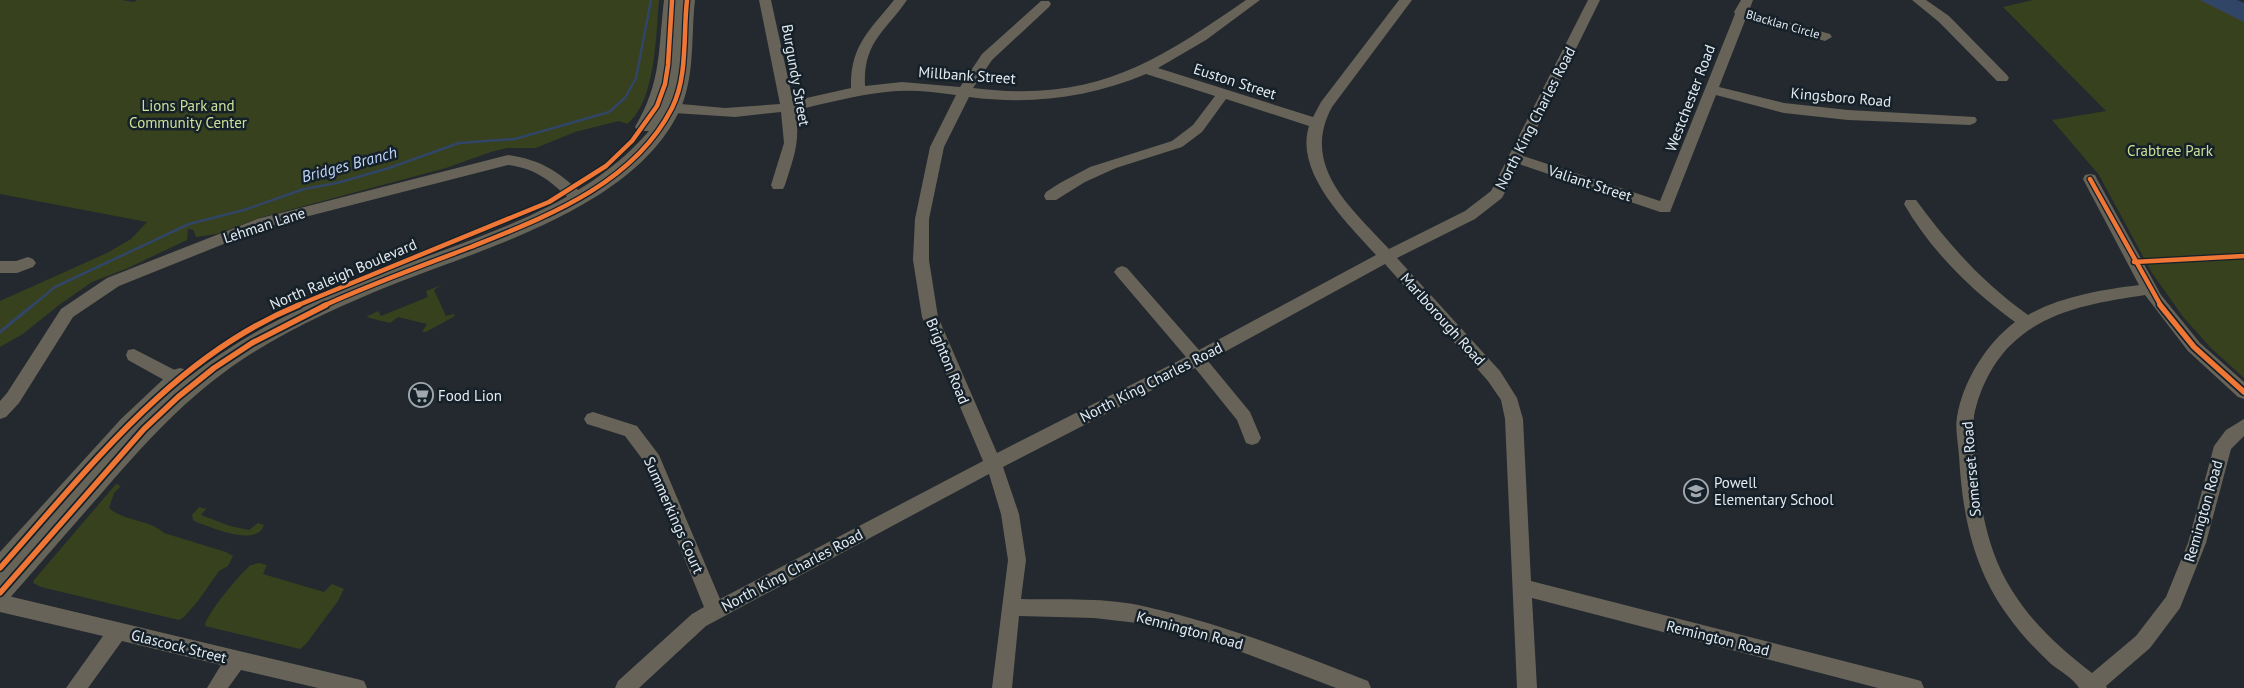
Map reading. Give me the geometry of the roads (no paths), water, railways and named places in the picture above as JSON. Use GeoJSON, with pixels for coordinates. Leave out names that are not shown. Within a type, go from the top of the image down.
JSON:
{"type":"FeatureCollection","features":[{"type":"Feature","properties":{"kind":"main road"},"geometry":{"type":"LineString","coordinates":[[665,107],[665,84],[672,0]]}},
{"type":"Feature","properties":{"kind":"main road"},"geometry":{"type":"LineString","coordinates":[[665,107],[680,84],[687,0]]}},
{"type":"Feature","properties":{"kind":"main road","name":"North Raleigh Boulevard"},"geometry":{"type":"LineString","coordinates":[[0,568],[128,425],[184,382],[293,320],[548,214],[574,195],[600,185],[632,160],[659,130],[665,107]]}},
{"type":"Feature","properties":{"kind":"main road","name":"North Raleigh Boulevard"},"geometry":{"type":"LineString","coordinates":[[0,593],[184,382]]}},
{"type":"Feature","properties":{"kind":"street","name":"Burgundy Street"},"geometry":{"type":"LineString","coordinates":[[765,0],[791,125],[791,143],[778,185]]}},
{"type":"Feature","properties":{"kind":"street"},"geometry":{"type":"LineString","coordinates":[[858,92],[858,66],[862,52],[901,0]]}},
{"type":"Feature","properties":{"kind":"street","name":"Millbank Street"},"geometry":{"type":"LineString","coordinates":[[665,107],[746,112],[786,107],[888,87],[920,87],[1002,96],[1062,92],[1104,84],[1146,69],[1184,48],[1254,0]]}},
{"type":"Feature","properties":{"kind":"street","name":"Marlborough Road"},"geometry":{"type":"LineString","coordinates":[[1406,0],[1326,105],[1315,124],[1314,148],[1320,173],[1344,207],[1494,376],[1509,398],[1514,419],[1527,688]]}},
{"type":"Feature","properties":{"kind":"street","name":"North King Charles Road"},"geometry":{"type":"LineString","coordinates":[[625,688],[699,620],[715,611],[992,464],[1470,215],[1497,194],[1594,0]]}},
{"type":"Feature","properties":{"kind":"street"},"geometry":{"type":"LineString","coordinates":[[1918,0],[1944,19],[2002,78]]}},
{"type":"Feature","properties":{"kind":"street","name":"Brighton Road"},"geometry":{"type":"LineString","coordinates":[[1002,688],[1017,560],[1010,514],[1000,480],[930,317],[921,260],[922,218],[938,147],[964,92],[987,57],[1045,4]]}},
{"type":"Feature","properties":{"kind":"street","name":"Blacklan Circle"},"geometry":{"type":"LineString","coordinates":[[1744,6],[1826,36]]}},
{"type":"Feature","properties":{"kind":"street","name":"Westchester Road"},"geometry":{"type":"LineString","coordinates":[[1665,208],[1744,6]]}},
{"type":"Feature","properties":{"kind":"street","name":"Euston Street"},"geometry":{"type":"LineString","coordinates":[[1146,69],[1315,124]]}},
{"type":"Feature","properties":{"kind":"street","name":"Kingsboro Road"},"geometry":{"type":"LineString","coordinates":[[1712,90],[1784,108],[1848,115],[1970,120]]}},
{"type":"Feature","properties":{"kind":"street"},"geometry":{"type":"LineString","coordinates":[[1052,196],[1065,185],[1085,176],[1177,144],[1190,137],[1200,127],[1223,94]]}},
{"type":"Feature","properties":{"kind":"street","name":"Valiant Street"},"geometry":{"type":"LineString","coordinates":[[1515,158],[1665,208]]}},
{"type":"Feature","properties":{"kind":"street","name":"Lehman Lane"},"geometry":{"type":"LineString","coordinates":[[0,412],[13,398],[67,313],[98,290],[113,282],[262,222],[508,160],[540,166],[552,174],[574,195]]}},
{"type":"Feature","properties":{"kind":"street"},"geometry":{"type":"LineString","coordinates":[[2090,179],[2149,289],[2194,347],[2244,392]]}},
{"type":"Feature","properties":{"kind":"street"},"geometry":{"type":"LineString","coordinates":[[1911,204],[1931,233],[1974,282],[2000,304],[2028,322]]}},
{"type":"Feature","properties":{"kind":"street"},"geometry":{"type":"LineString","coordinates":[[0,267],[17,267],[28,263]]}},
{"type":"Feature","properties":{"kind":"street"},"geometry":{"type":"LineString","coordinates":[[1122,272],[1198,358],[1244,417],[1252,438]]}},
{"type":"Feature","properties":{"kind":"street","name":"Somerset Road"},"geometry":{"type":"LineString","coordinates":[[2093,687],[2051,652],[2024,623],[2005,597],[1987,562],[1977,533],[1969,485],[1965,418],[1985,364],[2013,332],[2028,322],[2055,309],[2094,297],[2149,289]]}},
{"type":"Feature","properties":{"kind":"street"},"geometry":{"type":"LineString","coordinates":[[134,355],[184,382]]}},
{"type":"Feature","properties":{"kind":"street","name":"Summerkings Court"},"geometry":{"type":"LineString","coordinates":[[593,419],[631,431],[653,460],[715,611]]}},
{"type":"Feature","properties":{"kind":"street","name":"Remington Road"},"geometry":{"type":"LineString","coordinates":[[2093,687],[2143,642],[2173,602],[2197,543],[2223,446],[2232,435],[2244,426]]}},
{"type":"Feature","properties":{"kind":"street","name":"Remington Road"},"geometry":{"type":"LineString","coordinates":[[1522,587],[1914,688]]}},
{"type":"Feature","properties":{"kind":"street","name":"Glascock Street"},"geometry":{"type":"LineString","coordinates":[[0,603],[357,688]]}},
{"type":"Feature","properties":{"kind":"street","name":"Kennington Road"},"geometry":{"type":"LineString","coordinates":[[1012,607],[1094,609],[1146,616],[1239,642],[1361,688]]}},
{"type":"Feature","properties":{"kind":"street"},"geometry":{"type":"LineString","coordinates":[[76,688],[118,631]]}},
{"type":"Feature","properties":{"kind":"street"},"geometry":{"type":"LineString","coordinates":[[217,688],[236,660]]}},
{"type":"Feature","properties":{"kind":"water"},"geometry":{"type":"Polygon","coordinates":[[[2200,0],[2237,0],[2244,3],[2244,22],[2200,0]]]}},
{"type":"Feature","properties":{"kind":"waterway","name":"Bridges Branch"},"geometry":{"type":"LineString","coordinates":[[32,306],[55,287],[189,224],[244,210],[304,189],[337,183],[389,168],[459,143],[515,139],[609,112],[625,98],[636,78],[651,0]]}},
{"type":"Feature","properties":{"kind":"waterway","name":"Bridges Branch"},"geometry":{"type":"LineString","coordinates":[[0,332],[33,305]]}},
{"type":"Feature","properties":{"kind":"place","name":"Food Lion"},"geometry":{"type":"Point","coordinates":[421,395]}},
{"type":"Feature","properties":{"kind":"place","name":"Powell Elementary School"},"geometry":{"type":"Point","coordinates":[1696,491]}},
{"type":"Feature","properties":{"kind":"park label","name":"Lions Park and Community Center"},"geometry":{"type":"Point","coordinates":[188,114]}},
{"type":"Feature","properties":{"kind":"park label","name":"Crabtree Park"},"geometry":{"type":"Point","coordinates":[2170,150]}}]}
